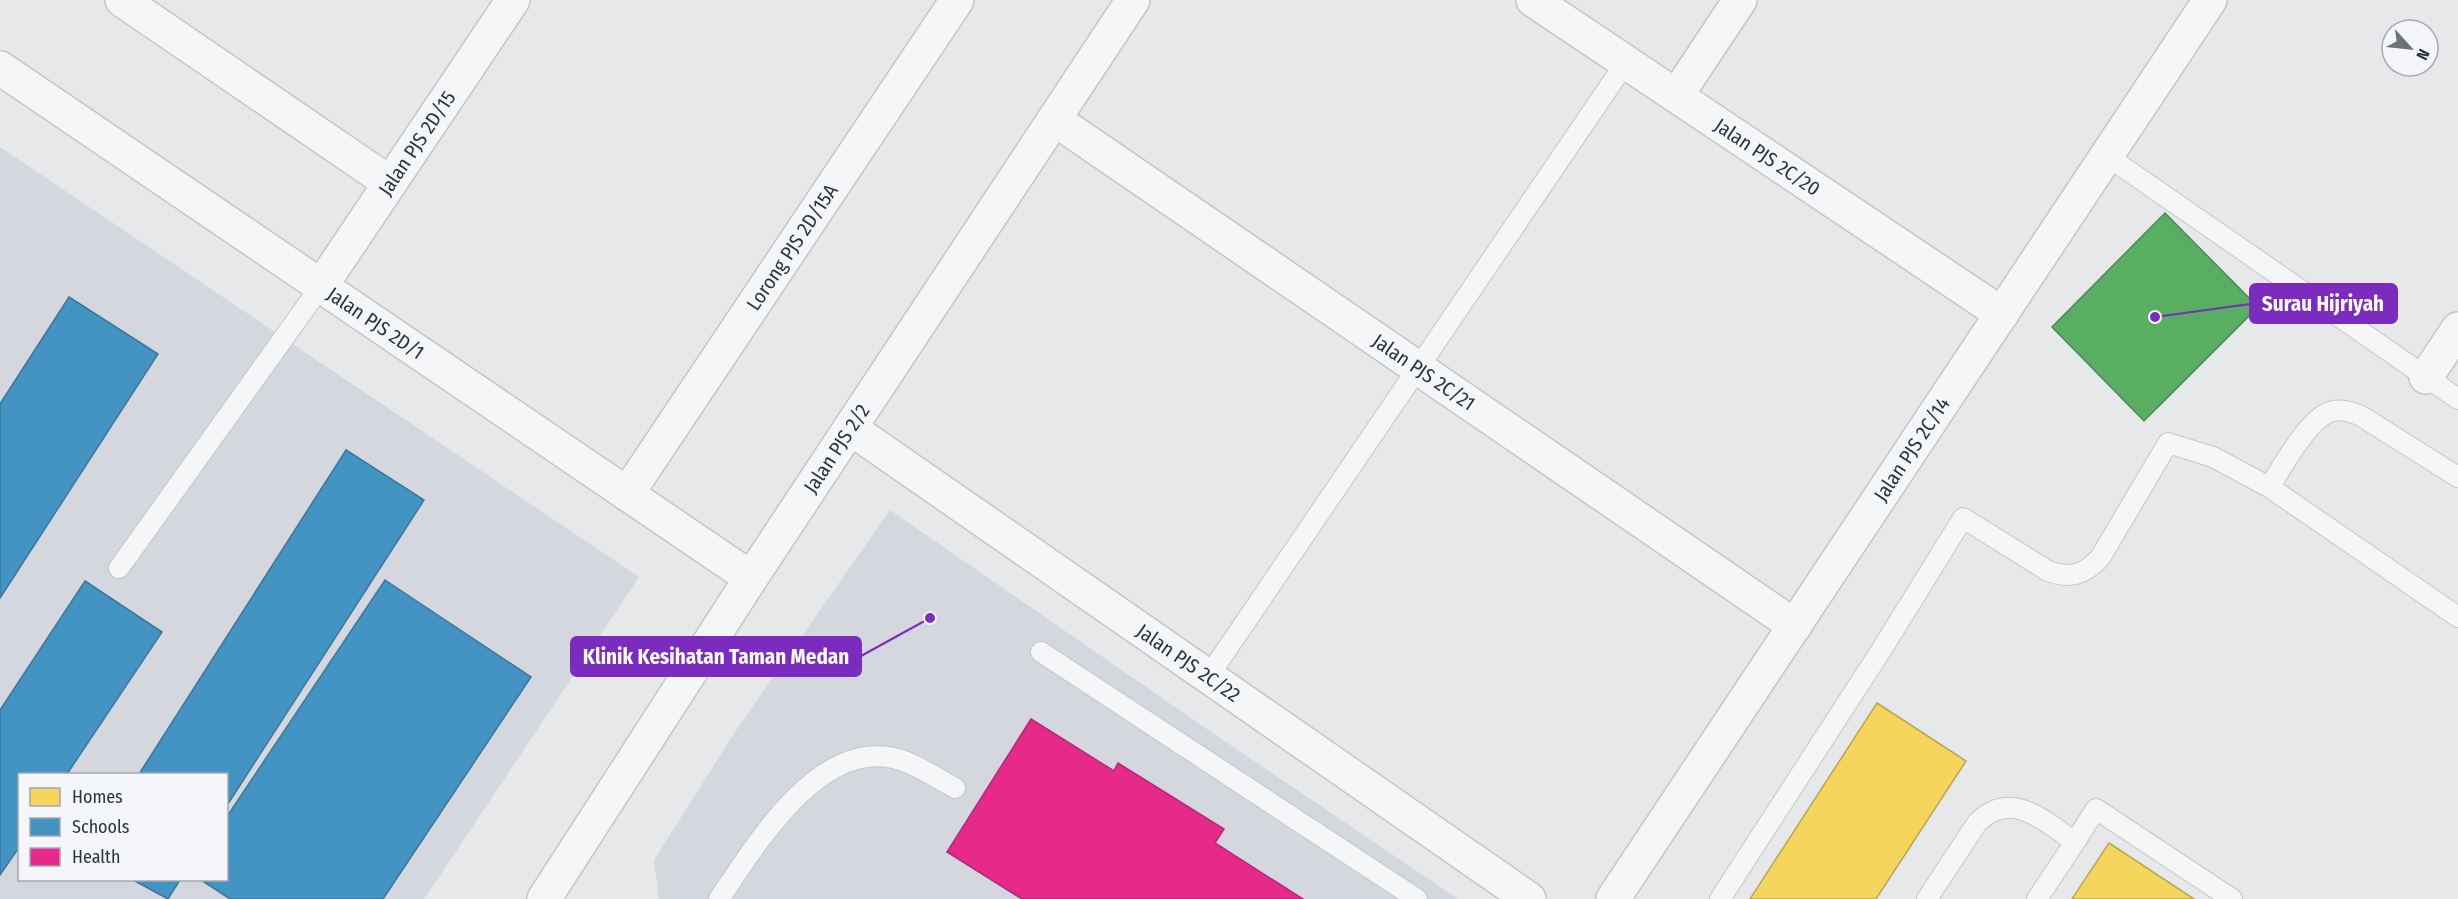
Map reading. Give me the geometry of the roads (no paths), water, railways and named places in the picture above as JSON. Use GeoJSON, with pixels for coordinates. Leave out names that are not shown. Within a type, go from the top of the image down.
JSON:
{"type":"FeatureCollection","features":[{"type":"Feature","properties":{"kind":"street"},"geometry":{"type":"LineString","coordinates":[[122,0],[390,183]]}},
{"type":"Feature","properties":{"kind":"street","name":"Jalan PJS 2D/15"},"geometry":{"type":"LineString","coordinates":[[321,286],[513,0]]}},
{"type":"Feature","properties":{"kind":"street","name":"Lorong PJS 2D/15A"},"geometry":{"type":"LineString","coordinates":[[627,494],[957,0]]}},
{"type":"Feature","properties":{"kind":"street","name":"Jalan PJS 2/2"},"geometry":{"type":"LineString","coordinates":[[544,899],[850,428],[1133,0]]}},
{"type":"Feature","properties":{"kind":"street","name":"Jalan PJS 2C/20"},"geometry":{"type":"LineString","coordinates":[[1533,0],[2002,314]]}},
{"type":"Feature","properties":{"kind":"street"},"geometry":{"type":"LineString","coordinates":[[1677,95],[1740,0]]}},
{"type":"Feature","properties":{"kind":"street","name":"Jalan PJS 2C/14"},"geometry":{"type":"LineString","coordinates":[[1613,899],[2210,0]]}},
{"type":"Feature","properties":{"kind":"street","name":"Jalan PJS 2D/1"},"geometry":{"type":"LineString","coordinates":[[0,68],[752,578]]}},
{"type":"Feature","properties":{"kind":"street","name":"Jalan PJS 2C/21"},"geometry":{"type":"LineString","coordinates":[[1054,119],[1795,626]]}},
{"type":"Feature","properties":{"kind":"street"},"geometry":{"type":"LineString","coordinates":[[2426,377],[2458,329]]}},
{"type":"Feature","properties":{"kind":"street","name":"Jalan PJS 2C/22"},"geometry":{"type":"LineString","coordinates":[[850,428],[1529,899]]}},
{"type":"Feature","properties":{"kind":"lane"},"geometry":{"type":"LineString","coordinates":[[1208,677],[1626,62]]}},
{"type":"Feature","properties":{"kind":"lane"},"geometry":{"type":"LineString","coordinates":[[2107,156],[2458,399]]}},
{"type":"Feature","properties":{"kind":"lane"},"geometry":{"type":"LineString","coordinates":[[119,568],[321,286]]}},
{"type":"Feature","properties":{"kind":"lane"},"geometry":{"type":"LineString","coordinates":[[2270,487],[2309,428],[2319,417],[2332,411],[2347,411],[2361,416],[2458,477]]}},
{"type":"Feature","properties":{"kind":"lane"},"geometry":{"type":"LineString","coordinates":[[1720,899],[1882,649],[1963,518],[2048,571],[2062,576],[2077,575],[2090,569],[2100,558],[2168,443],[2213,457],[2270,487],[2458,617]]}},
{"type":"Feature","properties":{"kind":"lane"},"geometry":{"type":"LineString","coordinates":[[1041,652],[1417,899]]}},
{"type":"Feature","properties":{"kind":"lane"},"geometry":{"type":"LineString","coordinates":[[719,899],[771,822],[821,776],[844,764],[863,756],[889,757],[914,766],[955,788]]}},
{"type":"Feature","properties":{"kind":"lane"},"geometry":{"type":"LineString","coordinates":[[1927,899],[1977,823],[1988,812],[2001,807],[2015,807],[2029,812],[2075,842]]}},
{"type":"Feature","properties":{"kind":"lane"},"geometry":{"type":"LineString","coordinates":[[2037,899],[2096,809],[2232,899]]}},
{"type":"Feature","properties":{"kind":"place","name":"Surau Hijriyah"},"geometry":{"type":"Point","coordinates":[2155,317]}},
{"type":"Feature","properties":{"kind":"place","name":"Klinik Kesihatan Taman Medan"},"geometry":{"type":"Point","coordinates":[930,618]}}]}
